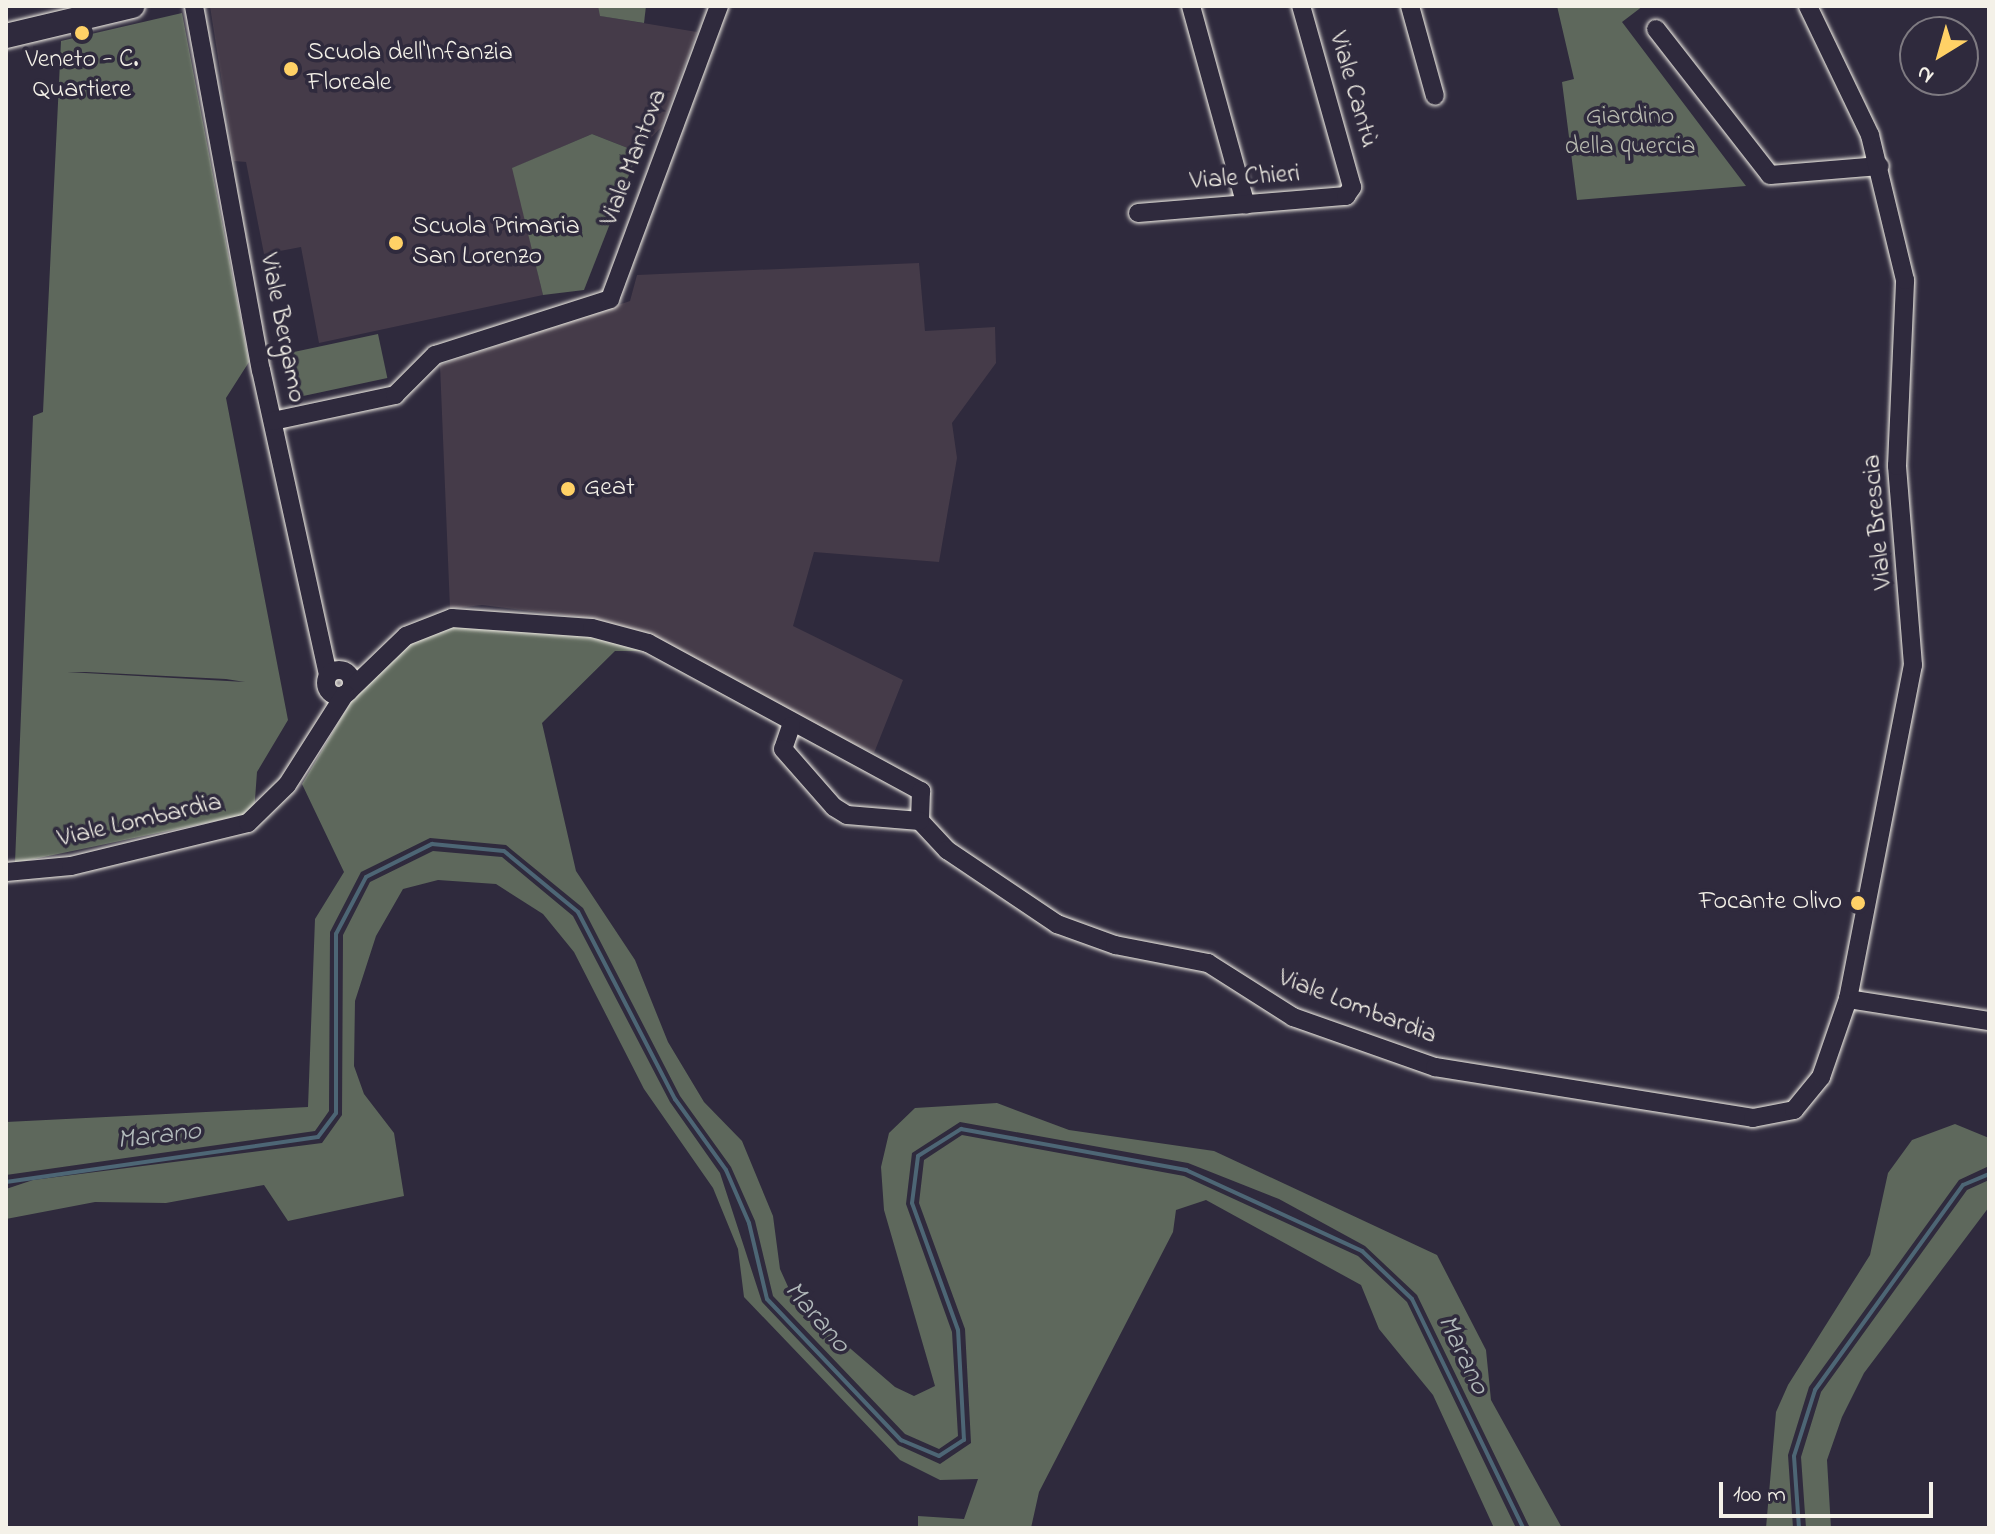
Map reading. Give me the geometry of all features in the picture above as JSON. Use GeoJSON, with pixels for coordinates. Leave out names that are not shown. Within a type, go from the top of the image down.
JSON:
{"type":"FeatureCollection","features":[{"type":"Feature","properties":{"kind":"main road"},"geometry":{"type":"LineString","coordinates":[[6,36],[132,6]]}},
{"type":"Feature","properties":{"kind":"street","name":"Viale Bergamo"},"geometry":{"type":"LineString","coordinates":[[194,6],[273,421],[337,679]]}},
{"type":"Feature","properties":{"kind":"street","name":"Viale Mantova"},"geometry":{"type":"LineString","coordinates":[[273,421],[395,395],[435,355],[610,299],[719,6]]}},
{"type":"Feature","properties":{"kind":"street"},"geometry":{"type":"LineString","coordinates":[[1191,6],[1246,205]]}},
{"type":"Feature","properties":{"kind":"street","name":"Viale Cantù"},"geometry":{"type":"LineString","coordinates":[[1301,6],[1352,187]]}},
{"type":"Feature","properties":{"kind":"street"},"geometry":{"type":"LineString","coordinates":[[1410,6],[1435,96]]}},
{"type":"Feature","properties":{"kind":"street","name":"Viale Brescia"},"geometry":{"type":"LineString","coordinates":[[1774,1119],[1809,1098],[1848,999],[1913,665],[1897,466],[1907,312],[1880,166],[1808,6]]}},
{"type":"Feature","properties":{"kind":"street"},"geometry":{"type":"LineString","coordinates":[[1656,29],[1770,175],[1880,166]]}},
{"type":"Feature","properties":{"kind":"street","name":"Viale Chieri"},"geometry":{"type":"LineString","coordinates":[[1138,213],[1335,199],[1352,187]]}},
{"type":"Feature","properties":{"kind":"street","name":"Viale Lombardia"},"geometry":{"type":"LineString","coordinates":[[6,872],[71,866],[248,823],[276,800],[330,718],[337,679],[376,660],[406,636],[452,618],[592,628],[648,643],[791,726],[921,791],[920,821],[947,850],[1057,924],[1115,945],[1208,963],[1293,1017],[1435,1067],[1774,1119]]}},
{"type":"Feature","properties":{"kind":"street"},"geometry":{"type":"LineString","coordinates":[[791,726],[783,749],[834,807],[847,815],[920,821]]}},
{"type":"Feature","properties":{"kind":"street"},"geometry":{"type":"LineString","coordinates":[[1848,999],[1989,1021]]}},
{"type":"Feature","properties":{"kind":"shaded area"},"geometry":{"type":"Polygon","coordinates":[[[210,6],[598,6],[601,16],[697,32],[662,126],[638,152],[592,134],[513,168],[543,295],[319,343],[301,247],[264,254],[246,162],[234,161],[210,6]]]}},
{"type":"Feature","properties":{"kind":"shaded area"},"geometry":{"type":"Polygon","coordinates":[[[919,263],[925,331],[995,327],[996,363],[952,423],[957,458],[939,562],[814,552],[793,626],[903,680],[874,753],[795,718],[651,634],[594,619],[482,605],[450,609],[440,365],[630,301],[637,275],[919,263]]]}},
{"type":"Feature","properties":{"kind":"green space"},"geometry":{"type":"Polygon","coordinates":[[[598,6],[646,6],[644,23],[600,16],[598,6]]]}},
{"type":"Feature","properties":{"kind":"green space","name":"Giardino della quercia"},"geometry":{"type":"Polygon","coordinates":[[[1557,6],[1643,6],[1622,22],[1746,186],[1577,200],[1562,82],[1574,79],[1557,6]]]}},
{"type":"Feature","properties":{"kind":"green space"},"geometry":{"type":"Polygon","coordinates":[[[182,13],[249,362],[226,398],[288,720],[257,772],[254,813],[15,863],[33,416],[43,412],[61,41],[182,13]],[[67,672],[245,682],[86,672],[67,672]]]}},
{"type":"Feature","properties":{"kind":"green space"},"geometry":{"type":"Polygon","coordinates":[[[592,134],[638,152],[584,290],[543,295],[512,168],[592,134]]]}},
{"type":"Feature","properties":{"kind":"green space"},"geometry":{"type":"Polygon","coordinates":[[[378,334],[387,378],[297,397],[288,353],[378,334]]]}},
{"type":"Feature","properties":{"kind":"green space"},"geometry":{"type":"Polygon","coordinates":[[[452,626],[590,636],[645,651],[615,651],[542,723],[576,871],[635,960],[668,1042],[704,1102],[742,1141],[773,1216],[780,1269],[794,1300],[895,1387],[914,1396],[935,1386],[884,1210],[881,1167],[889,1133],[915,1108],[997,1103],[1069,1130],[1214,1151],[1437,1255],[1486,1350],[1491,1400],[1562,1528],[1530,1528],[1417,1295],[1365,1246],[1279,1199],[1188,1163],[960,1122],[912,1153],[906,1204],[952,1332],[958,1436],[939,1449],[905,1434],[773,1296],[755,1221],[731,1167],[680,1096],[583,908],[506,845],[430,838],[361,872],[330,932],[329,1111],[315,1131],[6,1175],[6,1122],[308,1107],[315,919],[344,872],[302,784],[353,698],[407,643],[452,626]]]}},
{"type":"Feature","properties":{"kind":"green space"},"geometry":{"type":"Polygon","coordinates":[[[433,851],[502,857],[573,916],[670,1102],[720,1173],[762,1302],[898,1445],[940,1464],[971,1443],[965,1329],[919,1203],[924,1160],[962,1135],[1184,1176],[1358,1256],[1407,1302],[1516,1528],[1494,1528],[1433,1395],[1379,1329],[1361,1285],[1206,1200],[1176,1210],[1173,1232],[1039,1492],[1031,1528],[918,1528],[918,1516],[964,1519],[978,1479],[940,1480],[900,1460],[744,1297],[738,1249],[713,1188],[644,1089],[574,952],[543,914],[496,884],[438,880],[403,889],[376,936],[355,1001],[354,1066],[364,1094],[394,1133],[404,1196],[288,1221],[264,1185],[166,1203],[95,1202],[6,1219],[6,1189],[33,1180],[322,1143],[342,1115],[343,935],[370,882],[433,851]]]}},
{"type":"Feature","properties":{"kind":"green space"},"geometry":{"type":"Polygon","coordinates":[[[1955,1124],[1989,1138],[1989,1166],[1959,1180],[1809,1387],[1788,1455],[1793,1528],[1766,1528],[1776,1412],[1788,1385],[1870,1255],[1888,1173],[1912,1140],[1955,1124]]]}},
{"type":"Feature","properties":{"kind":"green space"},"geometry":{"type":"Polygon","coordinates":[[[1989,1180],[1989,1207],[1864,1373],[1842,1417],[1827,1460],[1831,1528],[1806,1528],[1801,1457],[1821,1392],[1967,1190],[1989,1180]]]}},
{"type":"Feature","properties":{"kind":"waterway","name":"Marano"},"geometry":{"type":"LineString","coordinates":[[6,1182],[318,1137],[336,1113],[336,934],[366,877],[432,844],[504,851],[578,912],[675,1099],[726,1170],[749,1223],[767,1299],[901,1440],[939,1456],[964,1440],[958,1330],[912,1203],[918,1156],[961,1129],[1186,1170],[1362,1251],[1412,1299],[1523,1528]]}},
{"type":"Feature","properties":{"kind":"waterway","name":"Marano"},"geometry":{"type":"LineString","coordinates":[[1799,1528],[1794,1456],[1815,1390],[1963,1185],[1989,1174]]}},
{"type":"Feature","properties":{"kind":"place","name":"Veneto - C. Quartiere"},"geometry":{"type":"Point","coordinates":[82,33]}},
{"type":"Feature","properties":{"kind":"place","name":"Scuola dell'Infanzia Floreale"},"geometry":{"type":"Point","coordinates":[291,69]}},
{"type":"Feature","properties":{"kind":"place","name":"Scuola Primaria San Lorenzo"},"geometry":{"type":"Point","coordinates":[396,243]}},
{"type":"Feature","properties":{"kind":"place","name":"Geat"},"geometry":{"type":"Point","coordinates":[568,489]}},
{"type":"Feature","properties":{"kind":"place","name":"Focante Olivo"},"geometry":{"type":"Point","coordinates":[1858,903]}}]}
